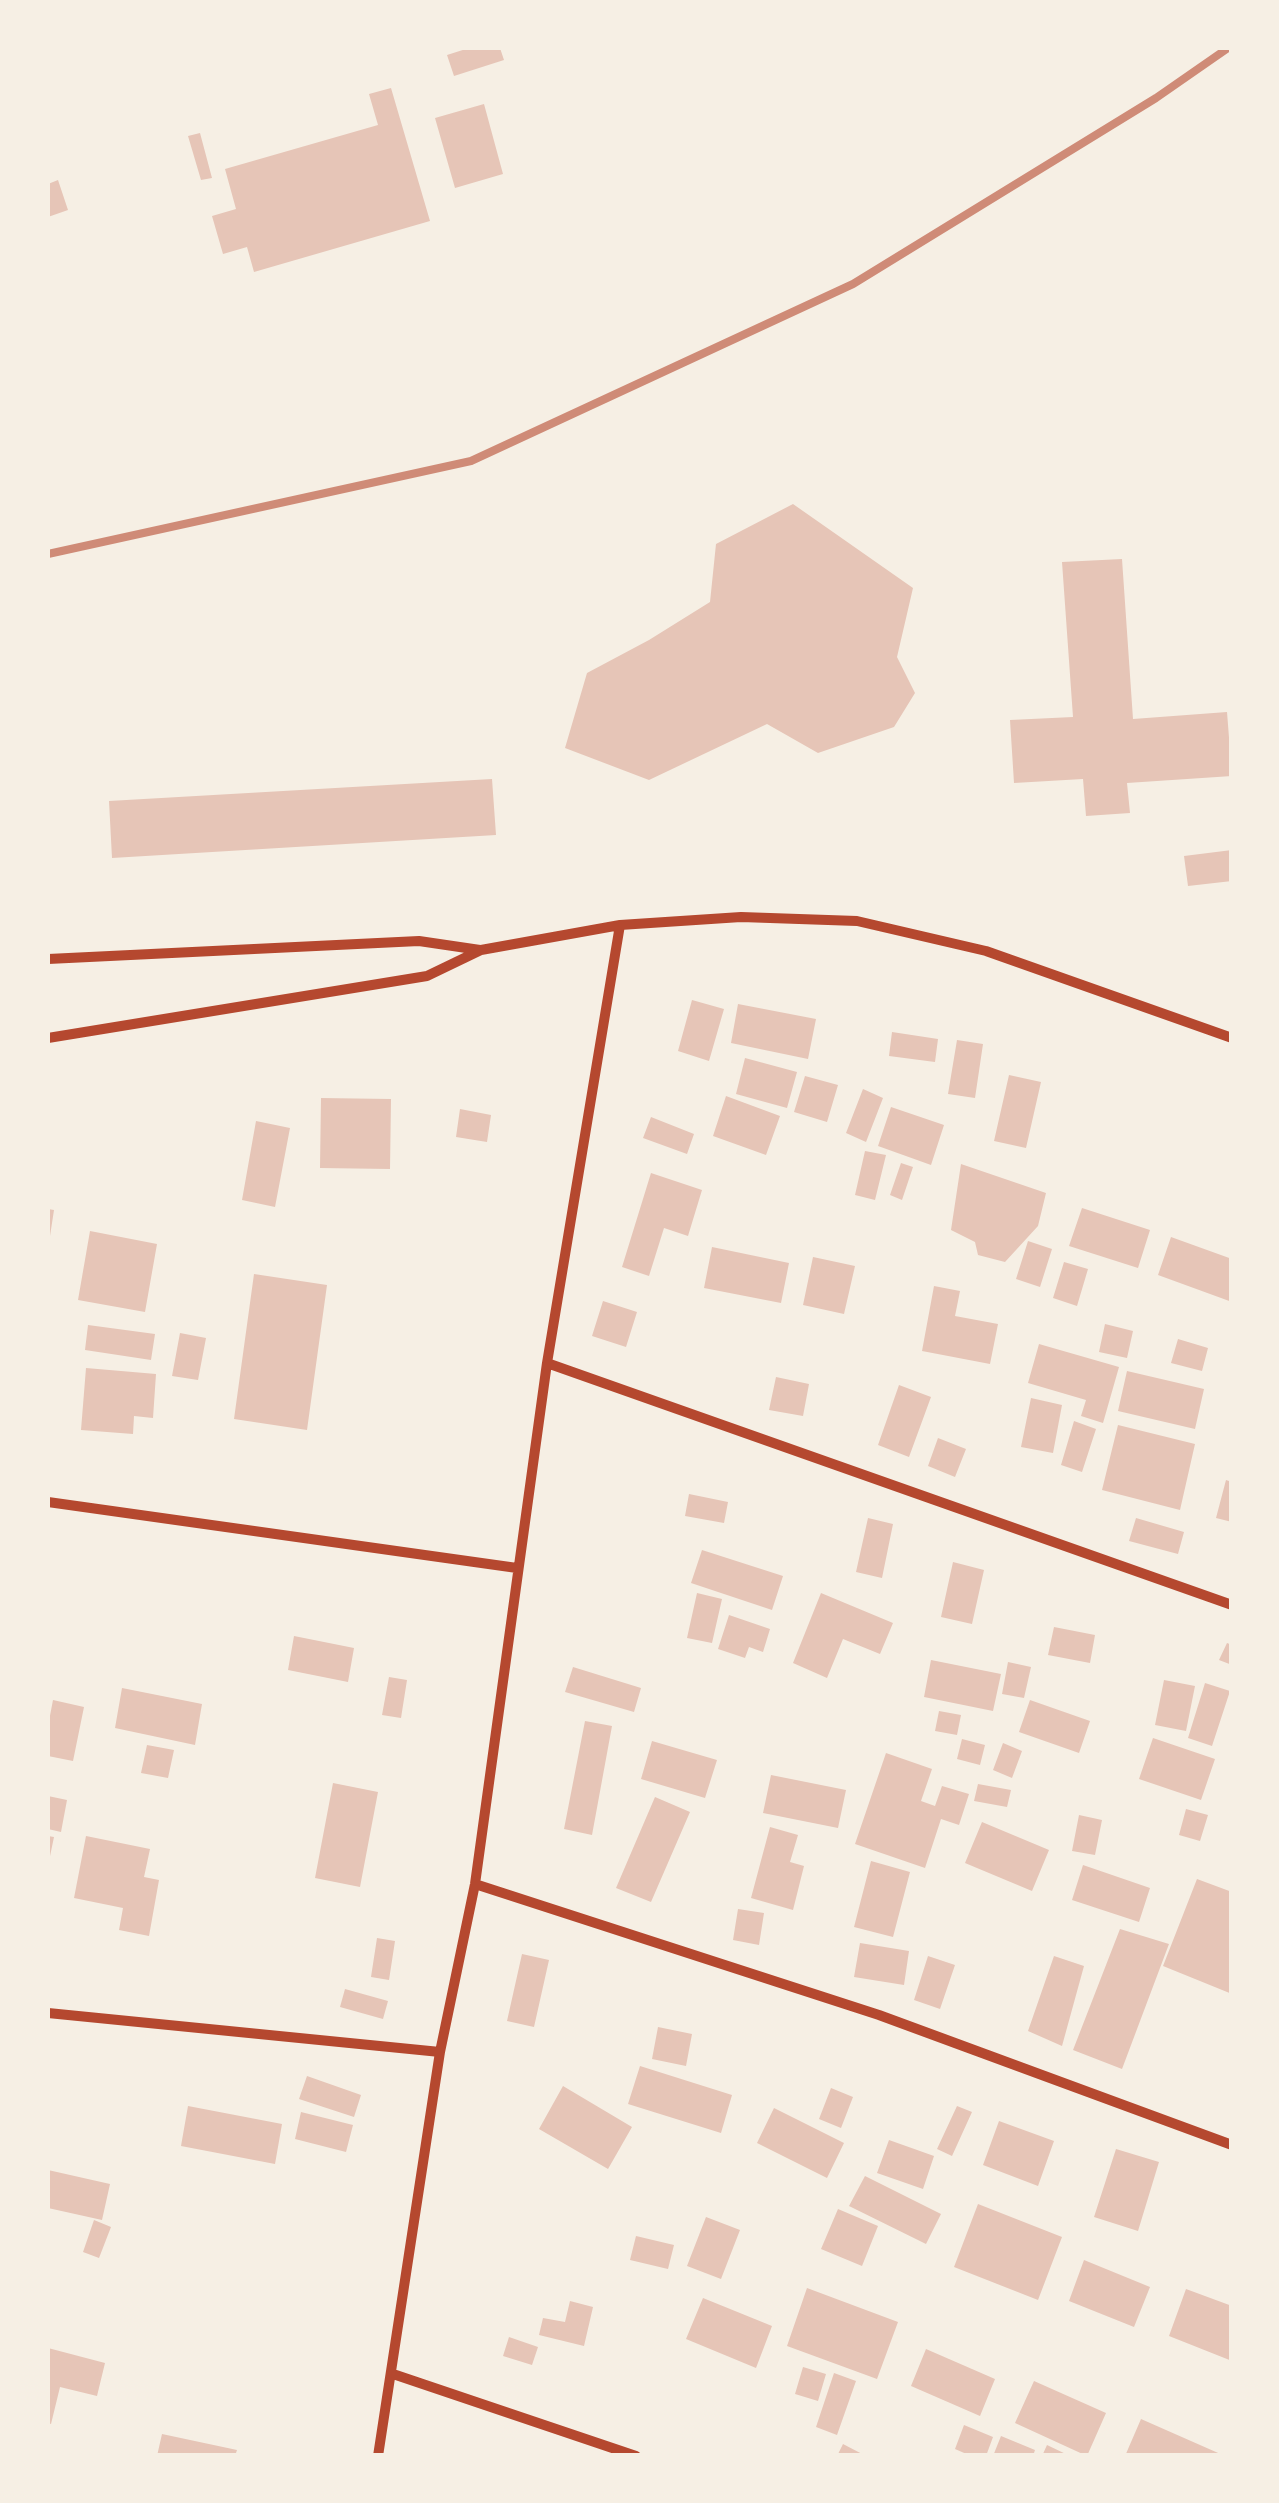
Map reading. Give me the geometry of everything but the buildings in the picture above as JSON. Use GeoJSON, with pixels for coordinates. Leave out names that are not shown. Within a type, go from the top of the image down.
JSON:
{"type":"FeatureCollection","features":[{"type":"Feature","properties":{"kind":"street"},"geometry":{"type":"LineString","coordinates":[[48,1038],[426,976],[482,950],[620,924],[741,917],[857,921],[986,951],[1232,1038]]}},
{"type":"Feature","properties":{"kind":"street"},"geometry":{"type":"LineString","coordinates":[[378,2456],[440,2052],[475,1884],[547,1363],[620,924]]}},
{"type":"Feature","properties":{"kind":"street"},"geometry":{"type":"LineString","coordinates":[[48,959],[419,941],[482,950]]}},
{"type":"Feature","properties":{"kind":"street"},"geometry":{"type":"LineString","coordinates":[[547,1363],[1232,1605]]}},
{"type":"Feature","properties":{"kind":"street"},"geometry":{"type":"LineString","coordinates":[[48,1502],[517,1568]]}},
{"type":"Feature","properties":{"kind":"street"},"geometry":{"type":"LineString","coordinates":[[475,1884],[879,2015],[1232,2146]]}},
{"type":"Feature","properties":{"kind":"street"},"geometry":{"type":"LineString","coordinates":[[48,2013],[440,2052]]}},
{"type":"Feature","properties":{"kind":"street"},"geometry":{"type":"LineString","coordinates":[[393,2374],[636,2456]]}},
{"type":"Feature","properties":{"kind":"railway"},"geometry":{"type":"LineString","coordinates":[[48,554],[471,461],[853,284],[1156,98],[1228,48]]}}]}
